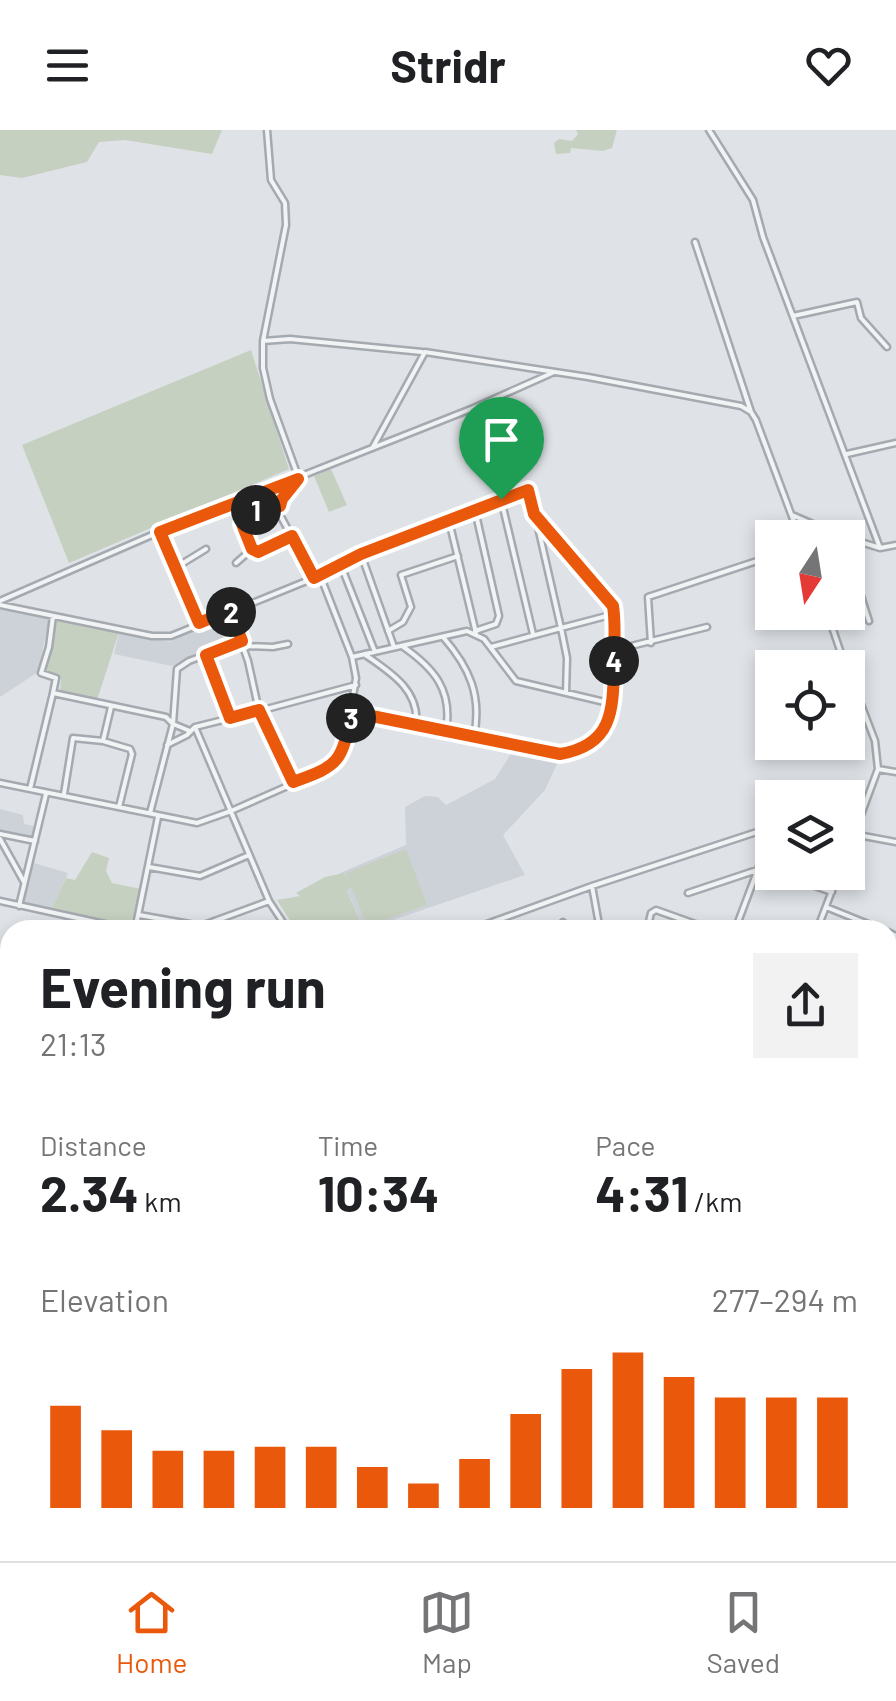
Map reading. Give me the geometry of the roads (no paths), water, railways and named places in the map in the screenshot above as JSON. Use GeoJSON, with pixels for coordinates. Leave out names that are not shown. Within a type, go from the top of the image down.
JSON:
{"type":"FeatureCollection","features":[{"type":"Feature","properties":{"kind":"street"},"geometry":{"type":"LineString","coordinates":[[267,130],[272,180],[285,204],[286,225],[263,341],[263,368],[298,479]]}},
{"type":"Feature","properties":{"kind":"street"},"geometry":{"type":"LineString","coordinates":[[709,130],[753,200],[763,237],[880,548]]}},
{"type":"Feature","properties":{"kind":"street"},"geometry":{"type":"LineString","coordinates":[[695,242],[751,412],[794,520]]}},
{"type":"Feature","properties":{"kind":"street"},"geometry":{"type":"LineString","coordinates":[[793,316],[858,302],[861,318],[887,347]]}},
{"type":"Feature","properties":{"kind":"street"},"geometry":{"type":"LineString","coordinates":[[263,341],[290,339],[425,352],[588,376],[740,406],[751,412]]}},
{"type":"Feature","properties":{"kind":"street"},"geometry":{"type":"LineString","coordinates":[[371,450],[425,352]]}},
{"type":"Feature","properties":{"kind":"street"},"geometry":{"type":"LineString","coordinates":[[0,603],[160,532],[371,450],[552,373]]}},
{"type":"Feature","properties":{"kind":"street"},"geometry":{"type":"LineString","coordinates":[[846,454],[896,443]]}},
{"type":"Feature","properties":{"kind":"street"},"geometry":{"type":"LineString","coordinates":[[0,783],[196,823],[231,812],[333,766],[345,746],[356,685],[352,657],[317,577],[281,521],[282,499],[298,479]]}},
{"type":"Feature","properties":{"kind":"street"},"geometry":{"type":"LineString","coordinates":[[0,603],[162,638],[526,489],[567,658],[566,693]]}},
{"type":"Feature","properties":{"kind":"street"},"geometry":{"type":"LineString","coordinates":[[501,499],[532,634]]}},
{"type":"Feature","properties":{"kind":"street"},"geometry":{"type":"LineString","coordinates":[[252,549],[242,524],[254,511],[280,506]]}},
{"type":"Feature","properties":{"kind":"street"},"geometry":{"type":"LineString","coordinates":[[352,657],[460,631],[476,632],[496,624],[500,616],[475,510]]}},
{"type":"Feature","properties":{"kind":"street"},"geometry":{"type":"LineString","coordinates":[[352,712],[560,754],[578,751],[594,742],[604,730],[613,704],[614,614],[609,599],[534,514]]}},
{"type":"Feature","properties":{"kind":"street"},"geometry":{"type":"LineString","coordinates":[[792,514],[806,520]]}},
{"type":"Feature","properties":{"kind":"street"},"geometry":{"type":"LineString","coordinates":[[450,521],[476,632],[516,681],[613,704]]}},
{"type":"Feature","properties":{"kind":"street"},"geometry":{"type":"LineString","coordinates":[[160,532],[199,623]]}},
{"type":"Feature","properties":{"kind":"street"},"geometry":{"type":"LineString","coordinates":[[236,563],[252,549],[266,551],[292,536]]}},
{"type":"Feature","properties":{"kind":"street"},"geometry":{"type":"LineString","coordinates":[[865,543],[880,548],[896,546]]}},
{"type":"Feature","properties":{"kind":"street"},"geometry":{"type":"LineString","coordinates":[[175,568],[206,549]]}},
{"type":"Feature","properties":{"kind":"street"},"geometry":{"type":"LineString","coordinates":[[361,554],[394,647]]}},
{"type":"Feature","properties":{"kind":"street"},"geometry":{"type":"LineString","coordinates":[[388,631],[404,622],[411,607],[401,575],[458,556]]}},
{"type":"Feature","properties":{"kind":"street"},"geometry":{"type":"LineString","coordinates":[[651,643],[648,598],[755,562]]}},
{"type":"Feature","properties":{"kind":"street"},"geometry":{"type":"LineString","coordinates":[[340,563],[374,652]]}},
{"type":"Feature","properties":{"kind":"street"},"geometry":{"type":"LineString","coordinates":[[865,609],[869,621]]}},
{"type":"Feature","properties":{"kind":"street"},"geometry":{"type":"LineString","coordinates":[[230,610],[243,643],[259,710],[293,782]]}},
{"type":"Feature","properties":{"kind":"street"},"geometry":{"type":"LineString","coordinates":[[30,789],[56,678],[41,672],[53,614]]}},
{"type":"Feature","properties":{"kind":"street"},"geometry":{"type":"LineString","coordinates":[[491,647],[614,614]]}},
{"type":"Feature","properties":{"kind":"street"},"geometry":{"type":"LineString","coordinates":[[614,650],[707,627]]}},
{"type":"Feature","properties":{"kind":"street"},"geometry":{"type":"LineString","coordinates":[[442,636],[462,659],[471,677],[478,705],[474,737]]}},
{"type":"Feature","properties":{"kind":"street"},"geometry":{"type":"LineString","coordinates":[[149,814],[172,724],[177,669],[243,643],[273,648],[288,644]]}},
{"type":"Feature","properties":{"kind":"street"},"geometry":{"type":"LineString","coordinates":[[402,646],[424,661],[444,688],[449,716],[446,732]]}},
{"type":"Feature","properties":{"kind":"street"},"geometry":{"type":"LineString","coordinates":[[364,654],[406,688],[415,701],[416,724]]}},
{"type":"Feature","properties":{"kind":"street"},"geometry":{"type":"LineString","coordinates":[[206,655],[230,718]]}},
{"type":"Feature","properties":{"kind":"street"},"geometry":{"type":"LineString","coordinates":[[167,745],[193,729],[356,685]]}},
{"type":"Feature","properties":{"kind":"street"},"geometry":{"type":"LineString","coordinates":[[54,693],[166,718],[172,724],[193,729]]}},
{"type":"Feature","properties":{"kind":"street"},"geometry":{"type":"LineString","coordinates":[[103,741],[111,706]]}},
{"type":"Feature","properties":{"kind":"street"},"geometry":{"type":"LineString","coordinates":[[865,717],[878,769],[865,804]]}},
{"type":"Feature","properties":{"kind":"street"},"geometry":{"type":"LineString","coordinates":[[193,729],[269,901],[281,920]]}},
{"type":"Feature","properties":{"kind":"street"},"geometry":{"type":"LineString","coordinates":[[64,796],[73,738],[103,741],[130,749],[132,754],[119,807]]}},
{"type":"Feature","properties":{"kind":"street"},"geometry":{"type":"LineString","coordinates":[[878,769],[896,772]]}},
{"type":"Feature","properties":{"kind":"street"},"geometry":{"type":"LineString","coordinates":[[20,906],[46,793]]}},
{"type":"Feature","properties":{"kind":"street"},"geometry":{"type":"LineString","coordinates":[[137,920],[158,816]]}},
{"type":"Feature","properties":{"kind":"street"},"geometry":{"type":"LineString","coordinates":[[498,920],[755,835]]}},
{"type":"Feature","properties":{"kind":"street"},"geometry":{"type":"LineString","coordinates":[[0,836],[35,842]]}},
{"type":"Feature","properties":{"kind":"street"},"geometry":{"type":"LineString","coordinates":[[0,836],[24,882]]}},
{"type":"Feature","properties":{"kind":"street"},"geometry":{"type":"LineString","coordinates":[[865,836],[896,842]]}},
{"type":"Feature","properties":{"kind":"street"},"geometry":{"type":"LineString","coordinates":[[147,866],[195,877],[248,855]]}},
{"type":"Feature","properties":{"kind":"street"},"geometry":{"type":"LineString","coordinates":[[688,893],[755,870]]}},
{"type":"Feature","properties":{"kind":"street"},"geometry":{"type":"LineString","coordinates":[[739,920],[755,877]]}},
{"type":"Feature","properties":{"kind":"street"},"geometry":{"type":"LineString","coordinates":[[592,886],[598,920]]}},
{"type":"Feature","properties":{"kind":"street"},"geometry":{"type":"LineString","coordinates":[[821,920],[832,892],[826,890]]}},
{"type":"Feature","properties":{"kind":"street"},"geometry":{"type":"LineString","coordinates":[[223,920],[269,901]]}},
{"type":"Feature","properties":{"kind":"street"},"geometry":{"type":"LineString","coordinates":[[0,902],[86,920]]}},
{"type":"Feature","properties":{"kind":"street"},"geometry":{"type":"LineString","coordinates":[[826,906],[859,920]]}},
{"type":"Feature","properties":{"kind":"street"},"geometry":{"type":"LineString","coordinates":[[649,920],[656,910],[684,920]]}},
{"type":"Feature","properties":{"kind":"street"},"geometry":{"type":"LineString","coordinates":[[139,915],[170,920]]}}]}
